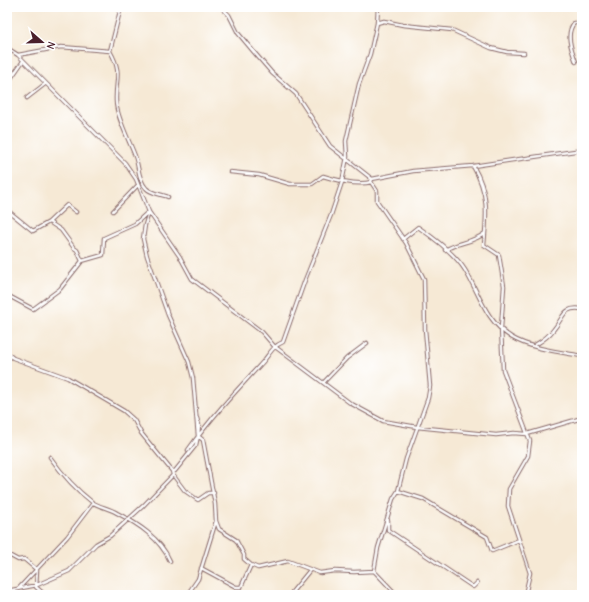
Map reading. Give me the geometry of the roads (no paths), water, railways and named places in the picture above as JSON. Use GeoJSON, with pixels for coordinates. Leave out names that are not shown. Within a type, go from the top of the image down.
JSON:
{"type":"FeatureCollection","features":[{"type":"Feature","properties":{"kind":"street"},"geometry":{"type":"LineString","coordinates":[[121,7],[110,51],[117,62],[119,77],[116,102],[136,157],[142,182],[146,189],[168,197]]}},
{"type":"Feature","properties":{"kind":"street"},"geometry":{"type":"LineString","coordinates":[[220,7],[229,15],[238,33],[272,73],[296,94],[330,146],[347,157],[372,180],[377,191],[377,201],[403,239],[424,279],[425,340],[430,386],[428,398],[406,459],[398,491],[393,499],[378,548],[374,571]]}},
{"type":"Feature","properties":{"kind":"street"},"geometry":{"type":"LineString","coordinates":[[188,450],[235,392],[262,364],[274,346],[283,342],[342,182],[347,157],[346,141],[359,84],[370,54],[377,23],[378,7]]}},
{"type":"Feature","properties":{"kind":"street"},"geometry":{"type":"LineString","coordinates":[[377,23],[384,21],[402,25],[452,30],[491,48],[507,52],[524,53]]}},
{"type":"Feature","properties":{"kind":"street"},"geometry":{"type":"LineString","coordinates":[[576,62],[569,38],[570,28],[574,24],[582,24]]}},
{"type":"Feature","properties":{"kind":"street"},"geometry":{"type":"LineString","coordinates":[[18,55],[61,47],[110,51]]}},
{"type":"Feature","properties":{"kind":"street"},"geometry":{"type":"LineString","coordinates":[[7,48],[18,55],[45,84],[121,158],[136,179],[149,212],[180,257],[192,279],[262,332],[274,346],[350,403],[383,421],[417,427],[496,436],[514,433],[527,434],[582,418]]}},
{"type":"Feature","properties":{"kind":"street"},"geometry":{"type":"LineString","coordinates":[[7,84],[23,61]]}},
{"type":"Feature","properties":{"kind":"street"},"geometry":{"type":"LineString","coordinates":[[27,98],[45,84]]}},
{"type":"Feature","properties":{"kind":"street"},"geometry":{"type":"LineString","coordinates":[[230,172],[259,175],[290,184],[312,184],[323,176],[342,182],[346,181],[366,184],[372,180],[413,171],[473,166],[582,150]]}},
{"type":"Feature","properties":{"kind":"street"},"geometry":{"type":"LineString","coordinates":[[473,166],[482,180],[487,209],[484,245],[499,255],[504,286],[501,328],[503,370],[512,388],[517,409],[530,441],[528,456],[509,489],[508,506],[530,573],[525,595]]}},
{"type":"Feature","properties":{"kind":"street"},"geometry":{"type":"LineString","coordinates":[[113,210],[138,185]]}},
{"type":"Feature","properties":{"kind":"street"},"geometry":{"type":"LineString","coordinates":[[7,210],[33,231],[49,222],[67,205],[76,212]]}},
{"type":"Feature","properties":{"kind":"street"},"geometry":{"type":"LineString","coordinates":[[7,296],[33,309],[60,289],[82,261],[103,255],[104,238],[135,224],[149,212]]}},
{"type":"Feature","properties":{"kind":"street"},"geometry":{"type":"LineString","coordinates":[[7,591],[18,590],[36,585],[69,571],[96,544],[110,536],[129,519],[175,471],[196,445],[199,425],[195,411],[189,362],[168,315],[147,256],[143,239],[149,212]]}},
{"type":"Feature","properties":{"kind":"street"},"geometry":{"type":"LineString","coordinates":[[49,222],[61,230],[77,250],[82,261]]}},
{"type":"Feature","properties":{"kind":"street"},"geometry":{"type":"LineString","coordinates":[[403,239],[418,228],[439,242],[465,270],[487,314],[512,337],[534,346],[582,356]]}},
{"type":"Feature","properties":{"kind":"street"},"geometry":{"type":"LineString","coordinates":[[445,250],[454,245],[472,241],[485,233]]}},
{"type":"Feature","properties":{"kind":"street"},"geometry":{"type":"LineString","coordinates":[[534,346],[552,332],[566,311],[573,308],[582,309]]}},
{"type":"Feature","properties":{"kind":"street"},"geometry":{"type":"LineString","coordinates":[[324,382],[348,358],[367,343]]}},
{"type":"Feature","properties":{"kind":"street"},"geometry":{"type":"LineString","coordinates":[[7,353],[13,358],[68,378],[124,411],[134,420],[141,433],[185,491],[198,500],[208,493],[214,493]]}},
{"type":"Feature","properties":{"kind":"street"},"geometry":{"type":"LineString","coordinates":[[198,436],[203,440],[214,493],[216,521],[219,529],[236,540],[244,555],[244,559],[251,565],[258,568],[288,561],[296,562],[310,570],[320,573],[335,571],[374,571],[398,595]]}},
{"type":"Feature","properties":{"kind":"street"},"geometry":{"type":"LineString","coordinates":[[50,457],[66,479],[93,503],[129,519],[164,548],[170,561]]}},
{"type":"Feature","properties":{"kind":"street"},"geometry":{"type":"LineString","coordinates":[[398,491],[423,499],[487,537],[492,551],[519,540]]}},
{"type":"Feature","properties":{"kind":"street"},"geometry":{"type":"LineString","coordinates":[[18,590],[67,536],[93,503]]}},
{"type":"Feature","properties":{"kind":"street"},"geometry":{"type":"LineString","coordinates":[[389,516],[388,530],[473,587],[477,583]]}},
{"type":"Feature","properties":{"kind":"street"},"geometry":{"type":"LineString","coordinates":[[188,595],[198,579],[216,521]]}},
{"type":"Feature","properties":{"kind":"street"},"geometry":{"type":"LineString","coordinates":[[7,554],[18,560],[24,559],[37,570]]}},
{"type":"Feature","properties":{"kind":"street"},"geometry":{"type":"LineString","coordinates":[[202,568],[236,587],[241,587],[251,565]]}},
{"type":"Feature","properties":{"kind":"street"},"geometry":{"type":"LineString","coordinates":[[37,570],[36,587],[45,595]]}},
{"type":"Feature","properties":{"kind":"street"},"geometry":{"type":"LineString","coordinates":[[292,595],[292,592],[310,570]]}}]}
